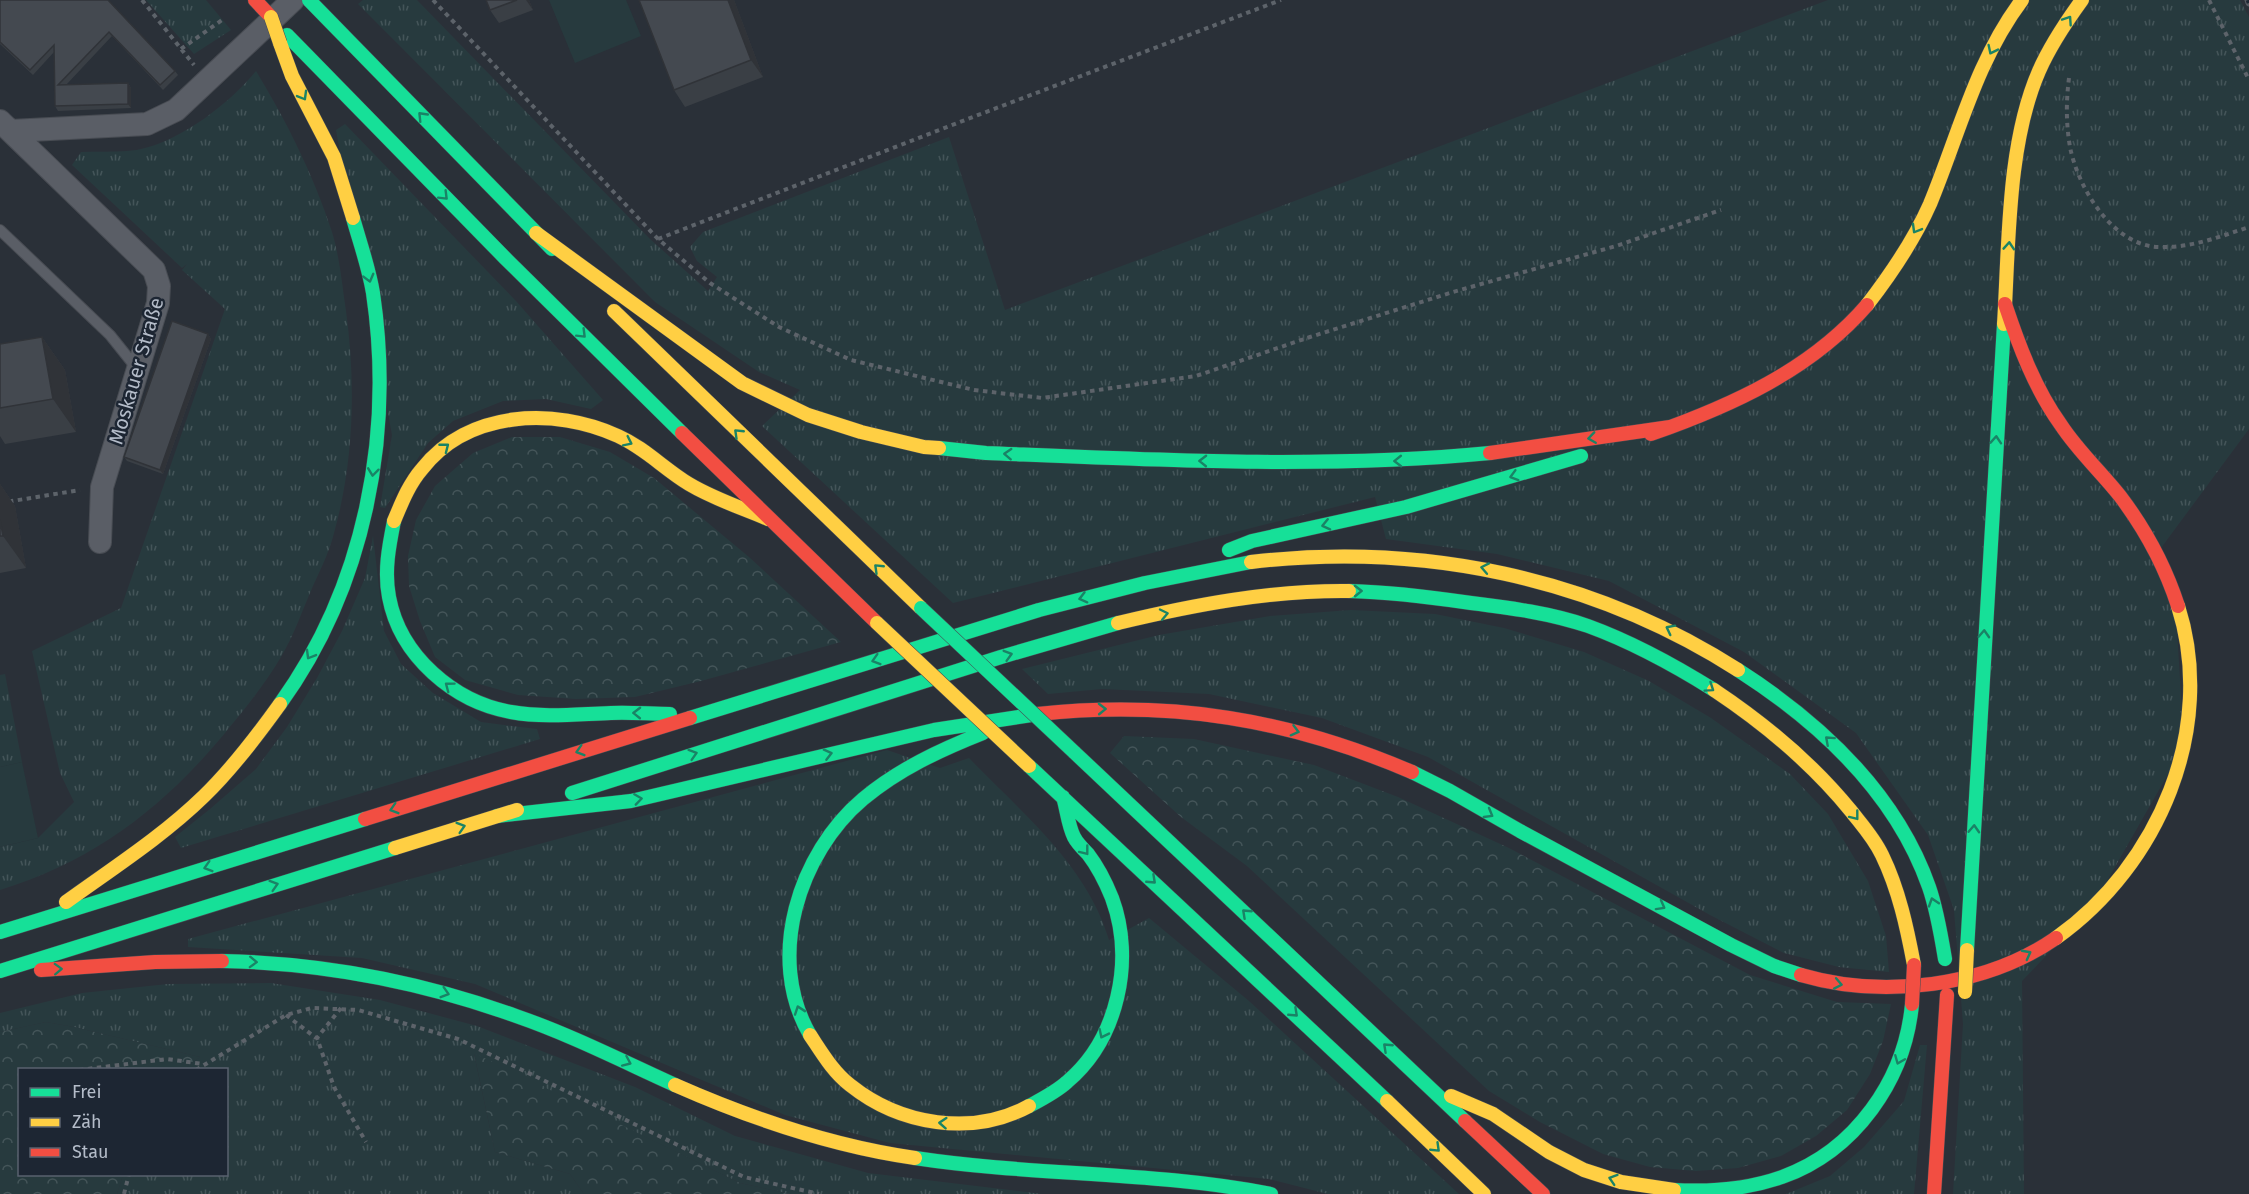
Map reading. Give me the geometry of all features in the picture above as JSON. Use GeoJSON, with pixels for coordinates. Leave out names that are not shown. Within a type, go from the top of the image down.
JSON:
{"type":"FeatureCollection","features":[{"type":"Feature","properties":{"kind":"highway"},"geometry":{"type":"LineString","coordinates":[[1140,583],[1252,541],[1406,507],[1538,470],[1670,427],[1753,393],[1783,376],[1836,337],[1866,307],[1900,257],[1927,209],[1971,93],[1995,45],[2022,0]]}},
{"type":"Feature","properties":{"kind":"highway"},"geometry":{"type":"LineString","coordinates":[[1941,1073],[1962,1002],[1967,950],[1989,552],[2013,183],[2023,120],[2039,71],[2065,24],[2082,0]]}},
{"type":"Feature","properties":{"kind":"highway"},"geometry":{"type":"LineString","coordinates":[[256,2],[271,17],[284,39],[768,519],[1063,798],[1311,1028],[1484,1194]]}},
{"type":"Feature","properties":{"kind":"highway"},"geometry":{"type":"LineString","coordinates":[[313,4],[536,233],[713,409],[921,609],[1543,1194]]}},
{"type":"Feature","properties":{"kind":"highway"},"geometry":{"type":"LineString","coordinates":[[42,918],[158,836],[204,796],[249,747],[285,698],[314,649],[341,595],[359,537],[372,483],[378,430],[381,369],[373,291],[334,157],[292,76],[284,39]]}},
{"type":"Feature","properties":{"kind":"highway"},"geometry":{"type":"LineString","coordinates":[[536,233],[742,384],[808,415],[861,432],[924,447],[986,453],[1126,459],[1297,463],[1417,460],[1497,452],[1670,427]]}},
{"type":"Feature","properties":{"kind":"highway"},"geometry":{"type":"LineString","coordinates":[[496,816],[644,799],[924,730],[1043,712],[1105,709],[1217,715],[1268,724],[1318,737],[1381,760],[1438,785],[1721,940],[1772,965],[1812,978],[1841,985],[1891,989],[1952,980],[2005,966],[2067,929],[2105,896],[2130,866],[2158,820],[2175,777],[2184,746],[2191,687],[2188,647],[2175,597],[2158,552],[2126,505],[2060,425],[2033,378],[2005,304]]}},
{"type":"Feature","properties":{"kind":"highway"},"geometry":{"type":"LineString","coordinates":[[696,715],[609,712],[556,716],[520,715],[481,704],[452,689],[427,667],[405,640],[392,611],[386,584],[390,530],[404,494],[424,465],[447,444],[474,429],[499,420],[531,416],[564,419],[594,427],[634,445],[690,485],[768,519]]}},
{"type":"Feature","properties":{"kind":"highway"},"geometry":{"type":"LineString","coordinates":[[0,932],[696,715],[1039,610],[1140,583],[1191,571],[1259,561],[1323,556],[1423,559],[1527,577],[1616,605],[1671,628],[1758,682],[1809,722],[1861,772],[1893,813],[1924,873],[1938,918],[1947,995],[1934,1194]]}},
{"type":"Feature","properties":{"kind":"highway"},"geometry":{"type":"LineString","coordinates":[[0,971],[1002,656],[1166,613],[1245,598],[1303,592],[1370,591],[1420,595],[1563,618],[1614,636],[1700,681],[1751,715],[1799,753],[1837,792],[1874,841],[1893,880],[1906,923],[1914,965],[1908,1039],[1893,1076],[1870,1111],[1846,1138],[1816,1161],[1782,1178],[1744,1187],[1696,1192],[1620,1182],[1586,1170],[1550,1152],[1493,1114],[1430,1087]]}},
{"type":"Feature","properties":{"kind":"highway"},"geometry":{"type":"LineString","coordinates":[[1043,712],[973,737],[914,763],[879,787],[847,814],[823,845],[802,887],[790,930],[790,974],[796,1006],[805,1028],[830,1068],[861,1093],[888,1110],[922,1122],[964,1125],[1002,1119],[1060,1088],[1085,1064],[1102,1038],[1114,1010],[1122,979],[1122,945],[1117,914],[1106,884],[1090,857],[1075,839],[1063,798]]}},
{"type":"Feature","properties":{"kind":"highway"},"geometry":{"type":"LineString","coordinates":[[0,971],[104,967],[155,962],[220,961],[327,968],[380,976],[442,992],[516,1016],[762,1121],[826,1140],[898,1156],[1211,1184],[1271,1194]]}},
{"type":"Feature","properties":{"kind":"street"},"geometry":{"type":"LineString","coordinates":[[4,131],[147,124],[176,110],[293,0]]}},
{"type":"Feature","properties":{"kind":"street","name":"Moskauer Straße"},"geometry":{"type":"LineString","coordinates":[[4,131],[154,270],[159,286],[158,303],[102,487],[100,542]]}},
{"type":"Feature","properties":{"kind":"lane"},"geometry":{"type":"LineString","coordinates":[[0,230],[110,334],[138,370]]}},
{"type":"Feature","properties":{"kind":"path"},"geometry":{"type":"LineString","coordinates":[[142,0],[207,80]]}},
{"type":"Feature","properties":{"kind":"path"},"geometry":{"type":"LineString","coordinates":[[433,0],[658,239],[710,283],[779,327],[851,360],[974,390],[1042,398],[1196,376],[1310,337],[1453,292],[1616,246],[1721,210]]}},
{"type":"Feature","properties":{"kind":"path"},"geometry":{"type":"LineString","coordinates":[[658,239],[975,115],[1281,0]]}},
{"type":"Feature","properties":{"kind":"path"},"geometry":{"type":"LineString","coordinates":[[2209,0],[2249,80]]}},
{"type":"Feature","properties":{"kind":"path"},"geometry":{"type":"LineString","coordinates":[[182,49],[222,20]]}},
{"type":"Feature","properties":{"kind":"path"},"geometry":{"type":"LineString","coordinates":[[2069,71],[2067,97],[2071,149],[2090,197],[2107,221],[2126,237],[2157,247],[2190,246],[2249,227]]}},
{"type":"Feature","properties":{"kind":"path"},"geometry":{"type":"LineString","coordinates":[[0,502],[102,487]]}},
{"type":"Feature","properties":{"kind":"path"},"geometry":{"type":"LineString","coordinates":[[199,1068],[286,1015],[312,1008],[358,1010],[458,1039],[744,1176],[819,1194]]}},
{"type":"Feature","properties":{"kind":"path"},"geometry":{"type":"LineString","coordinates":[[316,1038],[341,1008]]}},
{"type":"Feature","properties":{"kind":"path"},"geometry":{"type":"LineString","coordinates":[[286,1015],[316,1038],[334,1087],[366,1142]]}},
{"type":"Feature","properties":{"kind":"path"},"geometry":{"type":"LineString","coordinates":[[95,1068],[168,1059],[204,1064]]}},
{"type":"Feature","properties":{"kind":"path"},"geometry":{"type":"LineString","coordinates":[[124,1194],[128,1176]]}},
{"type":"Feature","properties":{"kind":"green space"},"geometry":{"type":"Polygon","coordinates":[[[146,0],[206,0],[231,30],[194,54],[146,0]]]}},
{"type":"Feature","properties":{"kind":"green space"},"geometry":{"type":"Polygon","coordinates":[[[363,0],[417,0],[650,239],[708,291],[717,277],[697,261],[690,247],[703,232],[949,137],[1005,310],[1828,0],[2240,0],[2249,17],[2249,429],[2158,552],[2175,597],[2184,746],[2091,909],[2022,981],[2024,1194],[1953,1194],[1963,1024],[1954,910],[1928,835],[1856,733],[1744,652],[1609,581],[1497,554],[1386,539],[1375,497],[953,603],[762,426],[800,390],[759,372],[655,302],[358,4],[363,0]]]}},
{"type":"Feature","properties":{"kind":"green space"},"geometry":{"type":"Polygon","coordinates":[[[549,0],[626,0],[641,36],[575,63],[549,0]]]}},
{"type":"Feature","properties":{"kind":"green space"},"geometry":{"type":"Polygon","coordinates":[[[256,71],[289,129],[308,169],[332,232],[341,271],[349,339],[352,395],[346,479],[332,541],[281,657],[247,706],[201,760],[177,785],[124,829],[66,864],[0,890],[0,847],[38,838],[74,802],[60,773],[32,651],[121,608],[225,309],[182,270],[187,264],[182,268],[72,165],[81,152],[141,149],[173,138],[219,107],[256,71]]]}},
{"type":"Feature","properties":{"kind":"green space"},"geometry":{"type":"Polygon","coordinates":[[[345,124],[516,301],[603,400],[591,409],[546,399],[503,401],[453,421],[428,443],[385,508],[380,507],[392,435],[336,130],[345,124]]]}},
{"type":"Feature","properties":{"kind":"green space"},"geometry":{"type":"Polygon","coordinates":[[[512,437],[560,437],[610,452],[654,478],[749,557],[841,642],[635,697],[576,699],[518,695],[465,680],[435,657],[409,586],[408,556],[416,520],[435,486],[473,453],[512,437]]]}},
{"type":"Feature","properties":{"kind":"green space"},"geometry":{"type":"Polygon","coordinates":[[[373,536],[384,631],[401,664],[433,693],[481,722],[537,729],[540,739],[181,848],[175,837],[256,769],[287,727],[342,631],[365,578],[373,536]]]}},
{"type":"Feature","properties":{"kind":"green space"},"geometry":{"type":"Polygon","coordinates":[[[1351,610],[1435,614],[1504,628],[1584,652],[1649,681],[1711,718],[1790,774],[1828,814],[1868,881],[1886,936],[1889,972],[1839,967],[1784,953],[1710,915],[1428,757],[1322,718],[1209,694],[1102,689],[1048,694],[1022,669],[1159,635],[1270,616],[1351,610]]]}},
{"type":"Feature","properties":{"kind":"green space"},"geometry":{"type":"Polygon","coordinates":[[[5,674],[22,762],[0,767],[0,675],[5,674]]]}},
{"type":"Feature","properties":{"kind":"green space"},"geometry":{"type":"Polygon","coordinates":[[[1124,736],[1194,739],[1314,765],[1398,797],[1509,848],[1750,975],[1837,1002],[1891,1004],[1883,1041],[1870,1074],[1847,1110],[1816,1136],[1781,1156],[1738,1168],[1696,1171],[1650,1167],[1603,1154],[1540,1122],[1489,1091],[1247,866],[1181,817],[1110,753],[1124,736]]]}},
{"type":"Feature","properties":{"kind":"green space"},"geometry":{"type":"Polygon","coordinates":[[[887,750],[940,768],[969,758],[1031,820],[1069,864],[1099,913],[1109,940],[1149,918],[1249,1001],[1459,1194],[1328,1194],[1269,1179],[890,1143],[785,1115],[475,984],[362,958],[188,947],[188,939],[887,750]]]}},
{"type":"Feature","properties":{"kind":"green space"},"geometry":{"type":"Polygon","coordinates":[[[22,762],[38,838],[0,847],[0,767],[22,762]]]}},
{"type":"Feature","properties":{"kind":"green space"},"geometry":{"type":"Polygon","coordinates":[[[271,983],[380,1000],[477,1026],[635,1087],[735,1136],[868,1173],[1042,1194],[790,1194],[740,1183],[474,1054],[495,1152],[570,1174],[584,1194],[117,1194],[123,1176],[228,1176],[228,1068],[185,1068],[200,1057],[46,1022],[0,1032],[0,1013],[82,993],[168,984],[271,983]]]}},
{"type":"Feature","properties":{"kind":"green space"},"geometry":{"type":"Polygon","coordinates":[[[46,1022],[200,1057],[185,1068],[18,1068],[18,1176],[123,1176],[117,1194],[0,1194],[0,1032],[46,1022]]]}},
{"type":"Feature","properties":{"kind":"green space"},"geometry":{"type":"Polygon","coordinates":[[[1920,1045],[1927,1045],[1914,1194],[1786,1194],[1830,1176],[1864,1147],[1904,1101],[1920,1045]]]}},
{"type":"Feature","properties":{"kind":"green space"},"geometry":{"type":"Polygon","coordinates":[[[474,1053],[740,1183],[790,1194],[584,1194],[570,1174],[495,1152],[474,1053]]]}},
{"type":"Feature","properties":{"kind":"building"},"geometry":{"type":"Polygon","coordinates":[[[0,0],[108,0],[175,71],[160,85],[109,32],[58,85],[128,83],[128,104],[55,106],[54,45],[30,70],[0,42],[0,0]]]}},
{"type":"Feature","properties":{"kind":"building"},"geometry":{"type":"Polygon","coordinates":[[[486,0],[517,0],[490,10],[486,0]]]}},
{"type":"Feature","properties":{"kind":"building"},"geometry":{"type":"Polygon","coordinates":[[[639,0],[728,0],[751,60],[674,90],[639,0]]]}},
{"type":"Feature","properties":{"kind":"building"},"geometry":{"type":"Polygon","coordinates":[[[172,321],[208,334],[160,470],[124,457],[172,321]]]}},
{"type":"Feature","properties":{"kind":"building"},"geometry":{"type":"Polygon","coordinates":[[[42,337],[53,399],[0,408],[0,344],[42,337]]]}},
{"type":"Feature","properties":{"kind":"building"},"geometry":{"type":"Polygon","coordinates":[[[0,520],[3,536],[0,536],[0,520]]]}},
{"type":"Feature","properties":{"kind":"traffic: fast"},"geometry":{"type":"LineString","coordinates":[[309,0],[552,249]]}},
{"type":"Feature","properties":{"kind":"traffic: fast"},"geometry":{"type":"LineString","coordinates":[[287,35],[505,258],[682,433]]}},
{"type":"Feature","properties":{"kind":"traffic: fast"},"geometry":{"type":"LineString","coordinates":[[280,704],[309,658],[333,610],[352,560],[366,508],[375,454],[379,401],[379,347],[373,293],[353,218]]}},
{"type":"Feature","properties":{"kind":"traffic: fast"},"geometry":{"type":"LineString","coordinates":[[1967,950],[2004,324]]}},
{"type":"Feature","properties":{"kind":"traffic: fast"},"geometry":{"type":"LineString","coordinates":[[939,448],[986,453],[1238,462],[1364,461],[1490,453]]}},
{"type":"Feature","properties":{"kind":"traffic: fast"},"geometry":{"type":"LineString","coordinates":[[1229,550],[1252,541],[1406,507],[1581,456]]}},
{"type":"Feature","properties":{"kind":"traffic: fast"},"geometry":{"type":"LineString","coordinates":[[394,521],[387,578],[395,618],[417,657],[450,687],[490,707],[523,714],[670,714]]}},
{"type":"Feature","properties":{"kind":"traffic: fast"},"geometry":{"type":"LineString","coordinates":[[690,718],[1039,610],[1145,583],[1251,562]]}},
{"type":"Feature","properties":{"kind":"traffic: fast"},"geometry":{"type":"LineString","coordinates":[[1349,591],[1410,595],[1501,607],[1574,621],[1637,647],[1714,690]]}},
{"type":"Feature","properties":{"kind":"traffic: fast"},"geometry":{"type":"LineString","coordinates":[[921,608],[1074,752]]}},
{"type":"Feature","properties":{"kind":"traffic: fast"},"geometry":{"type":"LineString","coordinates":[[572,793],[1001,657],[1118,623]]}},
{"type":"Feature","properties":{"kind":"traffic: fast"},"geometry":{"type":"LineString","coordinates":[[1738,670],[1768,690],[1825,737],[1852,763],[1897,821],[1915,853],[1929,887],[1937,914],[1945,959]]}},
{"type":"Feature","properties":{"kind":"traffic: fast"},"geometry":{"type":"LineString","coordinates":[[497,816],[631,801],[934,730],[1038,714]]}},
{"type":"Feature","properties":{"kind":"traffic: fast"},"geometry":{"type":"LineString","coordinates":[[810,1035],[797,1005],[790,973],[790,941],[796,908],[806,877],[821,848],[841,821],[863,799],[891,778],[920,761],[983,733]]}},
{"type":"Feature","properties":{"kind":"traffic: fast"},"geometry":{"type":"LineString","coordinates":[[1074,752],[1465,1121]]}},
{"type":"Feature","properties":{"kind":"traffic: fast"},"geometry":{"type":"LineString","coordinates":[[1029,766],[1387,1101]]}},
{"type":"Feature","properties":{"kind":"traffic: fast"},"geometry":{"type":"LineString","coordinates":[[1412,772],[1731,945],[1774,966],[1801,975]]}},
{"type":"Feature","properties":{"kind":"traffic: fast"},"geometry":{"type":"LineString","coordinates":[[1029,1106],[1067,1082],[1085,1064],[1099,1044],[1110,1021],[1121,972],[1122,947],[1119,922],[1112,898],[1095,864],[1074,837],[1063,797]]}},
{"type":"Feature","properties":{"kind":"traffic: fast"},"geometry":{"type":"LineString","coordinates":[[0,932],[365,819]]}},
{"type":"Feature","properties":{"kind":"traffic: fast"},"geometry":{"type":"LineString","coordinates":[[0,971],[395,848]]}},
{"type":"Feature","properties":{"kind":"traffic: fast"},"geometry":{"type":"LineString","coordinates":[[222,961],[334,970],[444,993],[557,1031],[675,1085]]}},
{"type":"Feature","properties":{"kind":"traffic: fast"},"geometry":{"type":"LineString","coordinates":[[1674,1190],[1729,1189],[1769,1181],[1808,1165],[1832,1150],[1872,1109],[1887,1085],[1899,1059],[1912,1004]]}},
{"type":"Feature","properties":{"kind":"traffic: fast"},"geometry":{"type":"LineString","coordinates":[[915,1158],[1004,1168],[1183,1181],[1271,1194]]}},
{"type":"Feature","properties":{"kind":"traffic: slow"},"geometry":{"type":"LineString","coordinates":[[1867,305],[1917,231],[1930,204],[1980,73],[2006,23],[2022,0]]}},
{"type":"Feature","properties":{"kind":"traffic: slow"},"geometry":{"type":"LineString","coordinates":[[2004,324],[2011,195],[2021,130],[2043,62],[2082,0]]}},
{"type":"Feature","properties":{"kind":"traffic: slow"},"geometry":{"type":"LineString","coordinates":[[271,17],[280,43]]}},
{"type":"Feature","properties":{"kind":"traffic: slow"},"geometry":{"type":"LineString","coordinates":[[280,43],[292,76],[334,157],[353,218]]}},
{"type":"Feature","properties":{"kind":"traffic: slow"},"geometry":{"type":"LineString","coordinates":[[536,233],[742,383],[808,415],[861,432],[924,447],[939,448]]}},
{"type":"Feature","properties":{"kind":"traffic: slow"},"geometry":{"type":"LineString","coordinates":[[614,311],[921,608]]}},
{"type":"Feature","properties":{"kind":"traffic: slow"},"geometry":{"type":"LineString","coordinates":[[394,521],[413,481],[441,449],[463,435],[488,425],[540,418],[567,421],[618,436],[637,446],[699,489],[768,519]]}},
{"type":"Feature","properties":{"kind":"traffic: slow"},"geometry":{"type":"LineString","coordinates":[[1251,562],[1315,557],[1379,557],[1442,563],[1504,574],[1565,590],[1625,611],[1682,638],[1738,670]]}},
{"type":"Feature","properties":{"kind":"traffic: slow"},"geometry":{"type":"LineString","coordinates":[[1118,623],[1232,600],[1291,593],[1349,591]]}},
{"type":"Feature","properties":{"kind":"traffic: slow"},"geometry":{"type":"LineString","coordinates":[[2056,938],[2092,908],[2124,872],[2150,833],[2170,790],[2184,745],[2190,699],[2188,652],[2178,606]]}},
{"type":"Feature","properties":{"kind":"traffic: slow"},"geometry":{"type":"LineString","coordinates":[[877,623],[1029,766]]}},
{"type":"Feature","properties":{"kind":"traffic: slow"},"geometry":{"type":"LineString","coordinates":[[1714,690],[1751,716],[1804,761],[1836,793],[1872,837],[1888,868],[1898,895],[1914,965]]}},
{"type":"Feature","properties":{"kind":"traffic: slow"},"geometry":{"type":"LineString","coordinates":[[66,902],[188,811],[235,763],[280,704]]}},
{"type":"Feature","properties":{"kind":"traffic: slow"},"geometry":{"type":"LineString","coordinates":[[395,848],[517,810]]}},
{"type":"Feature","properties":{"kind":"traffic: slow"},"geometry":{"type":"LineString","coordinates":[[1965,992],[1967,950]]}},
{"type":"Feature","properties":{"kind":"traffic: slow"},"geometry":{"type":"LineString","coordinates":[[810,1035],[844,1080],[870,1099],[891,1110],[937,1122],[960,1124],[1007,1116],[1029,1106]]}},
{"type":"Feature","properties":{"kind":"traffic: slow"},"geometry":{"type":"LineString","coordinates":[[675,1085],[792,1130],[822,1139],[915,1158]]}},
{"type":"Feature","properties":{"kind":"traffic: slow"},"geometry":{"type":"LineString","coordinates":[[1451,1096],[1493,1114],[1549,1152],[1584,1170],[1621,1182],[1674,1190]]}},
{"type":"Feature","properties":{"kind":"traffic: slow"},"geometry":{"type":"LineString","coordinates":[[1387,1101],[1484,1194]]}},
{"type":"Feature","properties":{"kind":"traffic: jam"},"geometry":{"type":"LineString","coordinates":[[255,0],[271,17]]}},
{"type":"Feature","properties":{"kind":"traffic: jam"},"geometry":{"type":"LineString","coordinates":[[2005,304],[2022,351],[2043,397],[2068,435],[2120,496],[2138,521],[2161,562],[2178,606]]}},
{"type":"Feature","properties":{"kind":"traffic: jam"},"geometry":{"type":"LineString","coordinates":[[1651,434],[1740,398],[1795,367],[1821,349],[1867,305]]}},
{"type":"Feature","properties":{"kind":"traffic: jam"},"geometry":{"type":"LineString","coordinates":[[1490,453],[1670,427]]}},
{"type":"Feature","properties":{"kind":"traffic: jam"},"geometry":{"type":"LineString","coordinates":[[682,433],[877,623]]}},
{"type":"Feature","properties":{"kind":"traffic: jam"},"geometry":{"type":"LineString","coordinates":[[1038,714],[1087,710],[1136,710],[1183,712],[1229,718],[1320,739],[1412,772]]}},
{"type":"Feature","properties":{"kind":"traffic: jam"},"geometry":{"type":"LineString","coordinates":[[365,819],[690,718]]}},
{"type":"Feature","properties":{"kind":"traffic: jam"},"geometry":{"type":"LineString","coordinates":[[1801,975],[1865,986],[1899,987],[1933,984],[1966,978],[1998,968],[2028,955],[2056,938]]}},
{"type":"Feature","properties":{"kind":"traffic: jam"},"geometry":{"type":"LineString","coordinates":[[41,970],[155,962],[222,961]]}},
{"type":"Feature","properties":{"kind":"traffic: jam"},"geometry":{"type":"LineString","coordinates":[[1912,1004],[1914,965]]}},
{"type":"Feature","properties":{"kind":"traffic: jam"},"geometry":{"type":"LineString","coordinates":[[1934,1194],[1947,995]]}},
{"type":"Feature","properties":{"kind":"traffic: jam"},"geometry":{"type":"LineString","coordinates":[[1465,1121],[1543,1194]]}}]}
